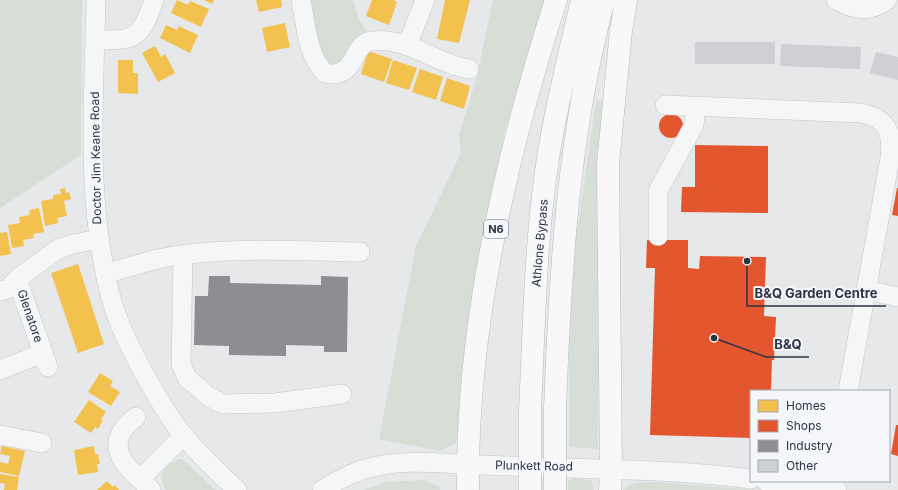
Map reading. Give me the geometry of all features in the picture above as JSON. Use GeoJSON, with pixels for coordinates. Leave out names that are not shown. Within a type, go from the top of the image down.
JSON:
{"type":"FeatureCollection","features":[{"type":"Feature","properties":{"kind":"highway","name":"N6"},"geometry":{"type":"LineString","coordinates":[[468,490],[467,464],[470,420],[482,306],[499,214],[522,118],[556,0]]}},
{"type":"Feature","properties":{"kind":"highway","name":"Athlone Bypass"},"geometry":{"type":"LineString","coordinates":[[530,490],[530,410],[536,283],[546,172],[563,84],[582,0]]}},
{"type":"Feature","properties":{"kind":"highway","name":"Athlone Bypass"},"geometry":{"type":"LineString","coordinates":[[556,490],[555,410],[559,309],[569,195],[581,105],[604,0]]}},
{"type":"Feature","properties":{"kind":"highway"},"geometry":{"type":"LineString","coordinates":[[611,480],[608,164],[621,31],[626,0]]}},
{"type":"Feature","properties":{"kind":"street","name":"Doctor Jim Keane Road"},"geometry":{"type":"LineString","coordinates":[[96,0],[94,157],[95,207],[105,274],[116,314],[136,358],[160,401],[183,436],[237,490]]}},
{"type":"Feature","properties":{"kind":"street"},"geometry":{"type":"LineString","coordinates":[[95,40],[118,40],[132,38],[146,20],[154,0]]}},
{"type":"Feature","properties":{"kind":"street"},"geometry":{"type":"LineString","coordinates":[[301,0],[314,57],[319,68],[326,74],[339,74],[346,70],[362,44],[368,42],[388,41],[407,46],[448,64],[469,69]]}},
{"type":"Feature","properties":{"kind":"street"},"geometry":{"type":"LineString","coordinates":[[407,46],[425,0]]}},
{"type":"Feature","properties":{"kind":"street"},"geometry":{"type":"LineString","coordinates":[[836,0],[848,7],[865,10],[878,7],[887,0]]}},
{"type":"Feature","properties":{"kind":"street"},"geometry":{"type":"LineString","coordinates":[[664,105],[861,113],[881,120],[889,131],[891,150],[848,390]]}},
{"type":"Feature","properties":{"kind":"street"},"geometry":{"type":"LineString","coordinates":[[658,236],[658,190],[694,125],[696,106]]}},
{"type":"Feature","properties":{"kind":"street","name":"Glenatore"},"geometry":{"type":"LineString","coordinates":[[0,291],[8,289],[17,279],[63,247],[99,239]]}},
{"type":"Feature","properties":{"kind":"street"},"geometry":{"type":"LineString","coordinates":[[105,274],[158,259],[204,253],[281,251],[360,252]]}},
{"type":"Feature","properties":{"kind":"street"},"geometry":{"type":"LineString","coordinates":[[184,256],[181,364],[187,378],[208,396],[223,404],[274,402],[342,394]]}},
{"type":"Feature","properties":{"kind":"street","name":"Glenatore"},"geometry":{"type":"LineString","coordinates":[[0,370],[45,360],[17,279]]}},
{"type":"Feature","properties":{"kind":"street"},"geometry":{"type":"LineString","coordinates":[[866,290],[898,297]]}},
{"type":"Feature","properties":{"kind":"street"},"geometry":{"type":"LineString","coordinates":[[136,417],[121,432],[118,449],[121,459],[145,484],[183,436]]}},
{"type":"Feature","properties":{"kind":"street"},"geometry":{"type":"LineString","coordinates":[[0,435],[42,443]]}},
{"type":"Feature","properties":{"kind":"street","name":"Plunkett Road"},"geometry":{"type":"LineString","coordinates":[[322,490],[369,468],[413,462],[587,467],[611,480],[720,475],[750,479]]}},
{"type":"Feature","properties":{"kind":"street"},"geometry":{"type":"LineString","coordinates":[[774,482],[836,490]]}},
{"type":"Feature","properties":{"kind":"shaded area"},"geometry":{"type":"Polygon","coordinates":[[[0,0],[82,0],[81,155],[0,208],[0,0]]]}},
{"type":"Feature","properties":{"kind":"shaded area"},"geometry":{"type":"Polygon","coordinates":[[[308,0],[353,0],[359,19],[368,34],[339,64],[331,66],[322,59],[308,0]]]}},
{"type":"Feature","properties":{"kind":"shaded area"},"geometry":{"type":"Polygon","coordinates":[[[493,0],[545,0],[505,131],[472,309],[456,443],[440,451],[379,439],[416,246],[461,153],[459,135],[476,80],[493,0]]]}},
{"type":"Feature","properties":{"kind":"shaded area"},"geometry":{"type":"Polygon","coordinates":[[[596,100],[603,101],[599,224],[598,449],[569,447],[569,335],[576,238],[596,100]]]}},
{"type":"Feature","properties":{"kind":"shaded area"},"geometry":{"type":"Polygon","coordinates":[[[178,459],[182,459],[216,490],[165,490],[161,476],[166,467],[178,459]]]}},
{"type":"Feature","properties":{"kind":"shaded area"},"geometry":{"type":"Polygon","coordinates":[[[574,478],[592,481],[593,490],[568,490],[568,481],[574,478]]]}},
{"type":"Feature","properties":{"kind":"shaded area"},"geometry":{"type":"Polygon","coordinates":[[[424,480],[439,486],[440,490],[364,490],[387,482],[424,480]]]}},
{"type":"Feature","properties":{"kind":"shaded area"},"geometry":{"type":"Polygon","coordinates":[[[642,482],[757,490],[624,490],[630,485],[642,482]]]}},
{"type":"Feature","properties":{"kind":"building: Homes"},"geometry":{"type":"Polygon","coordinates":[[[177,0],[188,5],[190,1],[209,9],[201,27],[171,13],[177,0]]]}},
{"type":"Feature","properties":{"kind":"building: Homes"},"geometry":{"type":"Polygon","coordinates":[[[204,0],[214,0],[212,4],[204,0]]]}},
{"type":"Feature","properties":{"kind":"building: Homes"},"geometry":{"type":"Polygon","coordinates":[[[256,0],[281,0],[282,7],[259,12],[256,0]]]}},
{"type":"Feature","properties":{"kind":"building: Homes"},"geometry":{"type":"Polygon","coordinates":[[[372,0],[393,0],[397,2],[389,25],[366,16],[372,0]]]}},
{"type":"Feature","properties":{"kind":"building: Homes"},"geometry":{"type":"Polygon","coordinates":[[[445,0],[470,0],[459,43],[437,39],[445,0]]]}},
{"type":"Feature","properties":{"kind":"building: Homes"},"geometry":{"type":"Polygon","coordinates":[[[285,23],[290,47],[267,52],[262,28],[285,23]]]}},
{"type":"Feature","properties":{"kind":"building: Homes"},"geometry":{"type":"Polygon","coordinates":[[[166,25],[177,30],[179,26],[198,35],[190,53],[160,38],[166,25]]]}},
{"type":"Feature","properties":{"kind":"building: Homes"},"geometry":{"type":"Polygon","coordinates":[[[155,46],[161,57],[165,54],[175,73],[158,82],[142,53],[155,46]]]}},
{"type":"Feature","properties":{"kind":"building: Homes"},"geometry":{"type":"Polygon","coordinates":[[[368,51],[392,59],[384,82],[361,74],[368,51]]]}},
{"type":"Feature","properties":{"kind":"building: Homes"},"geometry":{"type":"Polygon","coordinates":[[[118,60],[133,60],[133,73],[138,73],[138,94],[118,93],[118,60]]]}},
{"type":"Feature","properties":{"kind":"building: Homes"},"geometry":{"type":"Polygon","coordinates":[[[393,60],[417,68],[409,90],[386,83],[393,60]]]}},
{"type":"Feature","properties":{"kind":"building: Homes"},"geometry":{"type":"Polygon","coordinates":[[[420,69],[443,77],[436,100],[412,92],[420,69]]]}},
{"type":"Feature","properties":{"kind":"building: Homes"},"geometry":{"type":"Polygon","coordinates":[[[447,78],[470,86],[464,109],[440,101],[447,78]]]}},
{"type":"Feature","properties":{"kind":"building: Homes"},"geometry":{"type":"Polygon","coordinates":[[[65,188],[66,193],[69,192],[71,199],[64,201],[67,216],[57,218],[58,223],[45,226],[41,201],[53,199],[53,195],[61,194],[60,189],[65,188]]]}},
{"type":"Feature","properties":{"kind":"building: Homes"},"geometry":{"type":"Polygon","coordinates":[[[39,208],[44,232],[33,234],[34,238],[23,240],[24,246],[12,248],[8,225],[20,223],[19,217],[30,215],[29,210],[39,208]]]}},
{"type":"Feature","properties":{"kind":"building: Homes"},"geometry":{"type":"Polygon","coordinates":[[[7,232],[11,254],[0,256],[0,233],[7,232]]]}},
{"type":"Feature","properties":{"kind":"building: Homes"},"geometry":{"type":"Polygon","coordinates":[[[78,264],[104,344],[78,353],[51,273],[78,264]]]}},
{"type":"Feature","properties":{"kind":"building: Homes"},"geometry":{"type":"Polygon","coordinates":[[[100,373],[113,381],[110,386],[120,392],[111,406],[88,392],[100,373]]]}},
{"type":"Feature","properties":{"kind":"building: Homes"},"geometry":{"type":"Polygon","coordinates":[[[89,400],[106,412],[101,419],[103,420],[98,429],[95,427],[91,433],[74,422],[89,400]]]}},
{"type":"Feature","properties":{"kind":"building: Homes"},"geometry":{"type":"Polygon","coordinates":[[[2,446],[25,451],[19,476],[0,472],[0,462],[8,464],[10,456],[0,454],[2,446]]]}},
{"type":"Feature","properties":{"kind":"building: Homes"},"geometry":{"type":"Polygon","coordinates":[[[94,446],[95,454],[98,454],[100,464],[97,464],[98,472],[78,475],[74,450],[94,446]]]}},
{"type":"Feature","properties":{"kind":"building: Homes"},"geometry":{"type":"Polygon","coordinates":[[[0,474],[19,477],[17,490],[4,490],[5,484],[0,483],[0,474]]]}},
{"type":"Feature","properties":{"kind":"building: Homes"},"geometry":{"type":"Polygon","coordinates":[[[107,481],[113,487],[115,485],[119,490],[97,490],[107,481]]]}},
{"type":"Feature","properties":{"kind":"building: Shops"},"geometry":{"type":"Polygon","coordinates":[[[671,114],[676,115],[682,121],[682,131],[676,137],[671,138],[666,137],[660,131],[659,126],[660,121],[666,115],[671,114]]]}},
{"type":"Feature","properties":{"kind":"building: Shops"},"geometry":{"type":"Polygon","coordinates":[[[695,145],[768,146],[768,213],[681,212],[682,187],[695,187],[695,145]]]}},
{"type":"Feature","properties":{"kind":"building: Shops"},"geometry":{"type":"Polygon","coordinates":[[[898,188],[898,216],[892,215],[898,188]]]}},
{"type":"Feature","properties":{"kind":"building: Shops"},"geometry":{"type":"Polygon","coordinates":[[[647,240],[688,240],[688,268],[699,269],[700,256],[766,257],[764,316],[776,317],[774,360],[772,360],[771,390],[750,390],[750,438],[650,435],[655,268],[646,268],[647,240]]]}},
{"type":"Feature","properties":{"kind":"building: Shops"},"geometry":{"type":"Polygon","coordinates":[[[896,425],[898,425],[898,456],[891,454],[896,425]]]}},
{"type":"Feature","properties":{"kind":"building: Industry"},"geometry":{"type":"Polygon","coordinates":[[[209,276],[230,276],[230,283],[321,285],[321,276],[348,277],[347,352],[324,352],[324,346],[286,345],[286,356],[229,355],[229,346],[194,345],[195,296],[208,296],[209,276]]]}},
{"type":"Feature","properties":{"kind":"building: Other"},"geometry":{"type":"Polygon","coordinates":[[[695,42],[775,42],[775,64],[695,64],[695,42]]]}},
{"type":"Feature","properties":{"kind":"building: Other"},"geometry":{"type":"Polygon","coordinates":[[[781,44],[861,47],[860,69],[780,66],[781,44]]]}},
{"type":"Feature","properties":{"kind":"building: Other"},"geometry":{"type":"Polygon","coordinates":[[[876,52],[898,57],[898,80],[870,73],[876,52]]]}},
{"type":"Feature","properties":{"kind":"place","name":"B&Q Garden Centre"},"geometry":{"type":"Point","coordinates":[747,261]}},
{"type":"Feature","properties":{"kind":"place","name":"B&Q"},"geometry":{"type":"Point","coordinates":[714,338]}}]}
